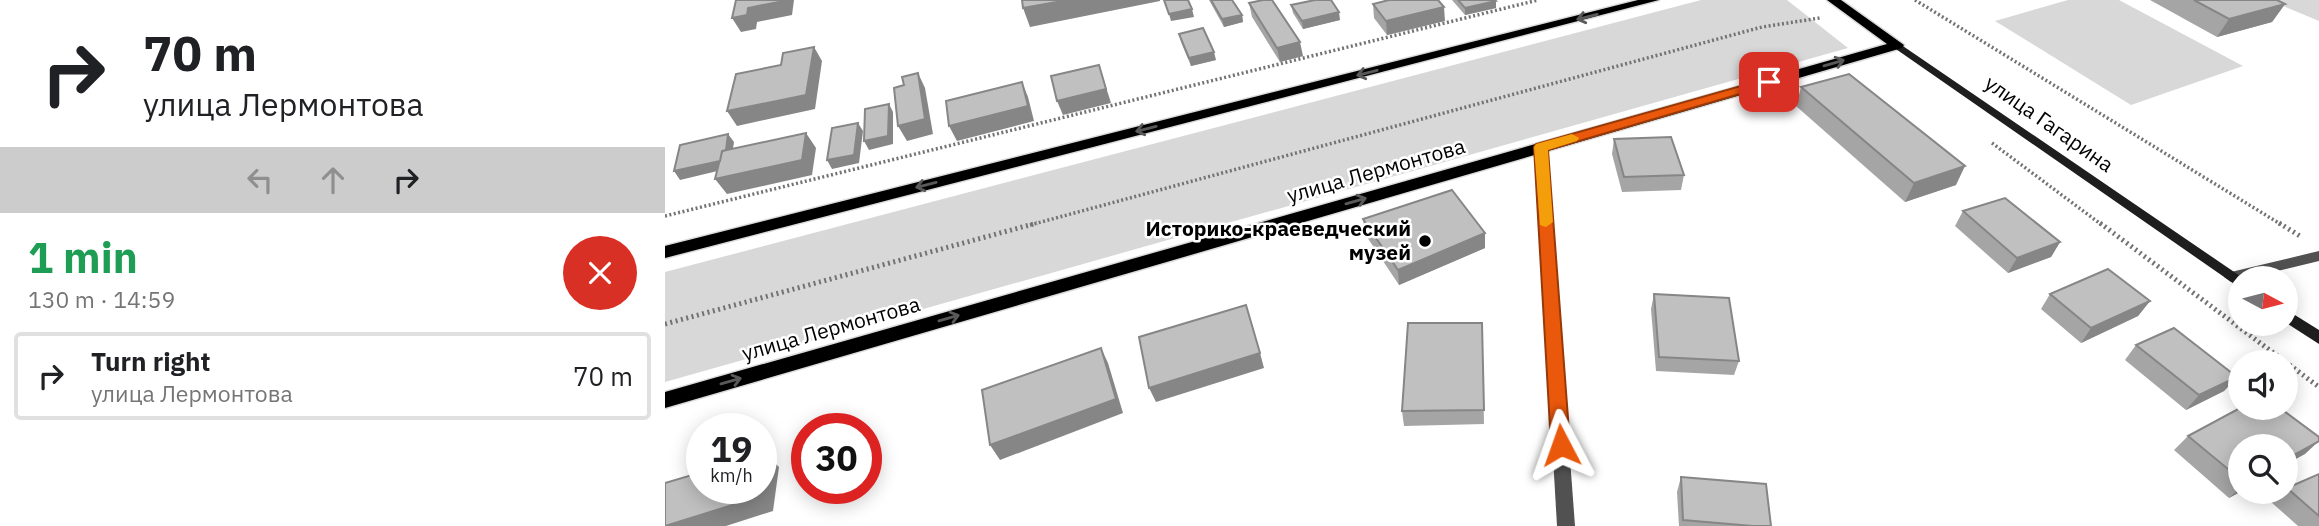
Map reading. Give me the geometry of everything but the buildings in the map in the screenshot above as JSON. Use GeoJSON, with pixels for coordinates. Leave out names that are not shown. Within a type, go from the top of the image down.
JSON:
{"type":"FeatureCollection","features":[{"type":"Feature","properties":{"kind":"main road"},"geometry":{"type":"LineString","coordinates":[[665,252],[1653,0]]}},
{"type":"Feature","properties":{"kind":"main road","name":"улица Гагарина"},"geometry":{"type":"LineString","coordinates":[[1833,0],[2228,274]]}},
{"type":"Feature","properties":{"kind":"main road","name":"улица Лермонтова"},"geometry":{"type":"LineString","coordinates":[[665,400],[1897,45]]}},
{"type":"Feature","properties":{"kind":"main road"},"geometry":{"type":"LineString","coordinates":[[2298,323],[2319,338]]}},
{"type":"Feature","properties":{"kind":"street"},"geometry":{"type":"LineString","coordinates":[[1541,147],[1566,526]]}},
{"type":"Feature","properties":{"kind":"street"},"geometry":{"type":"LineString","coordinates":[[2284,266],[2319,256]]}},
{"type":"Feature","properties":{"kind":"path"},"geometry":{"type":"LineString","coordinates":[[665,216],[1538,0]]}},
{"type":"Feature","properties":{"kind":"path"},"geometry":{"type":"LineString","coordinates":[[1915,0],[2307,240]]}},
{"type":"Feature","properties":{"kind":"path"},"geometry":{"type":"LineString","coordinates":[[665,324],[1762,27],[1824,17],[1816,11]]}},
{"type":"Feature","properties":{"kind":"path"},"geometry":{"type":"LineString","coordinates":[[1991,142],[2319,387]]}},
{"type":"Feature","properties":{"kind":"shaded area"},"geometry":{"type":"Polygon","coordinates":[[[1701,0],[1787,0],[1848,48],[665,382],[665,272],[1701,0]]]}},
{"type":"Feature","properties":{"kind":"shaded area"},"geometry":{"type":"Polygon","coordinates":[[[2068,0],[2119,0],[2243,66],[2131,105],[1995,21],[2068,0]]]}},
{"type":"Feature","properties":{"kind":"shaded area"},"geometry":{"type":"Polygon","coordinates":[[[2269,0],[2319,0],[2319,21],[2269,0]]]}},
{"type":"Feature","properties":{"kind":"slow traffic"},"geometry":{"type":"LineString","coordinates":[[1546,222],[1541,147],[1572,138]]}},
{"type":"Feature","properties":{"kind":"place","name":"Историко-краеведческий музей"},"geometry":{"type":"Point","coordinates":[1425,241]}},
{"type":"Feature","properties":{"kind":"route"},"geometry":{"type":"LineString","coordinates":[[1561,445],[1541,147],[1769,82]]}}]}
